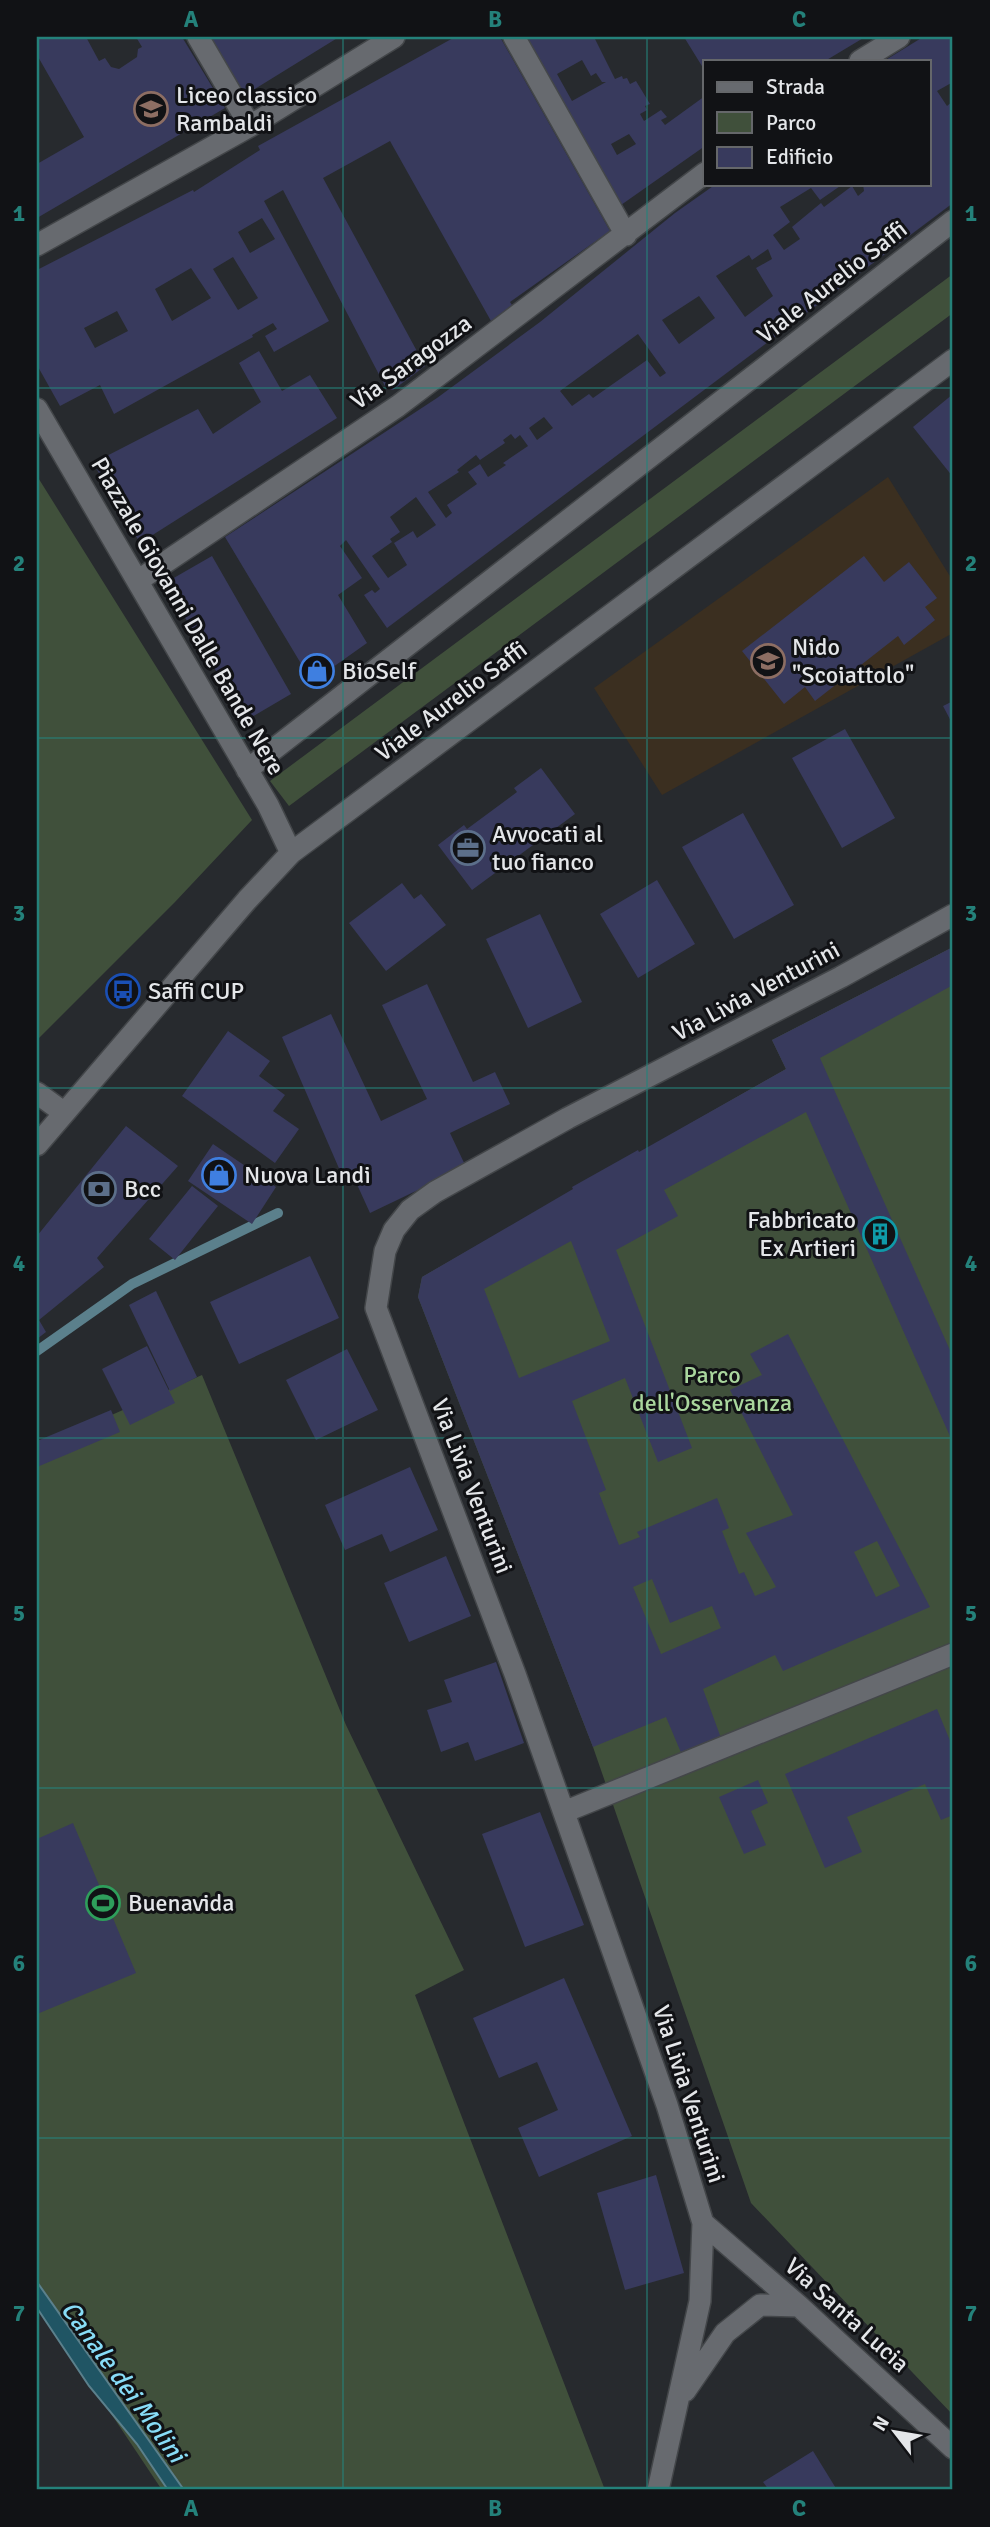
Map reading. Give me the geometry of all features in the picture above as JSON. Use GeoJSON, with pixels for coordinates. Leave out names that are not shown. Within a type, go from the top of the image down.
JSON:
{"type":"FeatureCollection","features":[{"type":"Feature","properties":{"kind":"street"},"geometry":{"type":"LineString","coordinates":[[198,37],[250,126]]}},
{"type":"Feature","properties":{"kind":"street"},"geometry":{"type":"LineString","coordinates":[[37,245],[250,126],[394,37]]}},
{"type":"Feature","properties":{"kind":"street"},"geometry":{"type":"LineString","coordinates":[[514,37],[626,235]]}},
{"type":"Feature","properties":{"kind":"street"},"geometry":{"type":"LineString","coordinates":[[862,60],[899,37]]}},
{"type":"Feature","properties":{"kind":"street","name":"Via Saragozza"},"geometry":{"type":"LineString","coordinates":[[139,580],[398,407],[703,175]]}},
{"type":"Feature","properties":{"kind":"street","name":"Viale Aurelio Saffi"},"geometry":{"type":"LineString","coordinates":[[247,771],[953,221]]}},
{"type":"Feature","properties":{"kind":"street","name":"Viale Aurelio Saffi"},"geometry":{"type":"LineString","coordinates":[[37,1145],[247,900],[291,853],[953,360]]}},
{"type":"Feature","properties":{"kind":"street","name":"Piazzale Giovanni Dalle Bande Nere"},"geometry":{"type":"LineString","coordinates":[[37,409],[268,805],[291,853]]}},
{"type":"Feature","properties":{"kind":"street","name":"Via Livia Venturini"},"geometry":{"type":"LineString","coordinates":[[657,2490],[700,2301],[703,2223],[663,2094],[515,1674],[376,1308],[385,1251],[394,1230],[434,1187],[841,977],[953,915]]}},
{"type":"Feature","properties":{"kind":"street"},"geometry":{"type":"LineString","coordinates":[[37,1093],[63,1112]]}},
{"type":"Feature","properties":{"kind":"street"},"geometry":{"type":"LineString","coordinates":[[564,1812],[953,1654]]}},
{"type":"Feature","properties":{"kind":"street","name":"Via Santa Lucia"},"geometry":{"type":"LineString","coordinates":[[703,2223],[799,2306],[953,2448]]}},
{"type":"Feature","properties":{"kind":"street","name":"Via Livia Venturini"},"geometry":{"type":"LineString","coordinates":[[678,2401],[725,2333],[760,2305],[799,2306]]}},
{"type":"Feature","properties":{"kind":"shaded area","name":"Nido \"Scoiattolo\""},"geometry":{"type":"Polygon","coordinates":[[[888,477],[953,581],[953,633],[662,795],[594,688],[888,477]]]}},
{"type":"Feature","properties":{"kind":"green space"},"geometry":{"type":"Polygon","coordinates":[[[953,274],[953,313],[289,806],[270,781],[953,274]]]}},
{"type":"Feature","properties":{"kind":"green space"},"geometry":{"type":"Polygon","coordinates":[[[37,476],[252,820],[175,902],[37,1040],[37,476]]]}},
{"type":"Feature","properties":{"kind":"green space","name":"Parco dell'Osservanza"},"geometry":{"type":"Polygon","coordinates":[[[953,947],[953,2415],[751,2203],[593,1747],[418,1297],[422,1277],[786,1069],[772,1040],[953,947]]]}},
{"type":"Feature","properties":{"kind":"green space"},"geometry":{"type":"Polygon","coordinates":[[[202,1375],[346,1725],[464,1970],[415,1995],[605,2490],[162,2490],[37,2303],[37,1448],[202,1375]]]}},
{"type":"Feature","properties":{"kind":"water"},"geometry":{"type":"Polygon","coordinates":[[[37,2282],[184,2490],[168,2490],[137,2444],[89,2386],[37,2308],[37,2282]]]}},
{"type":"Feature","properties":{"kind":"building"},"geometry":{"type":"Polygon","coordinates":[[[37,37],[86,37],[99,61],[105,58],[111,67],[119,69],[137,57],[138,49],[142,47],[136,37],[182,37],[225,108],[37,218],[37,164],[84,137],[37,55],[37,37]]]}},
{"type":"Feature","properties":{"kind":"building"},"geometry":{"type":"Polygon","coordinates":[[[208,37],[339,37],[242,97],[208,37]]]}},
{"type":"Feature","properties":{"kind":"building"},"geometry":{"type":"Polygon","coordinates":[[[455,37],[500,37],[610,231],[510,302],[512,305],[491,321],[390,141],[323,178],[425,366],[393,390],[386,388],[283,190],[264,201],[329,321],[274,352],[265,336],[277,329],[273,323],[252,335],[253,337],[114,414],[100,385],[60,406],[37,365],[37,270],[193,190],[194,192],[260,150],[258,146],[455,37]],[[262,218],[238,232],[250,253],[275,239],[262,218]],[[233,257],[213,269],[238,310],[258,298],[233,257]],[[191,268],[155,289],[172,321],[211,298],[191,268]],[[117,311],[84,328],[95,348],[128,331],[117,311]]]}},
{"type":"Feature","properties":{"kind":"building"},"geometry":{"type":"Polygon","coordinates":[[[525,37],[594,37],[615,79],[622,76],[623,79],[627,78],[630,84],[636,81],[650,104],[645,106],[647,110],[640,114],[644,121],[661,110],[667,117],[661,120],[665,125],[703,97],[703,147],[621,205],[525,37]],[[582,60],[557,74],[572,101],[606,82],[602,82],[596,73],[591,76],[582,60]],[[629,134],[611,144],[617,155],[636,144],[629,134]]]}},
{"type":"Feature","properties":{"kind":"building"},"geometry":{"type":"Polygon","coordinates":[[[684,37],[865,37],[827,60],[703,60],[703,68],[684,37]]]}},
{"type":"Feature","properties":{"kind":"building"},"geometry":{"type":"Polygon","coordinates":[[[923,37],[953,37],[953,82],[937,91],[947,106],[953,101],[953,203],[387,628],[364,595],[380,589],[346,540],[340,546],[362,578],[338,595],[367,643],[312,682],[225,537],[437,398],[540,322],[675,213],[713,186],[840,186],[820,200],[811,188],[780,207],[790,222],[773,235],[784,250],[800,239],[792,227],[821,203],[824,207],[852,186],[858,196],[864,191],[863,186],[930,186],[930,60],[886,60],[923,37]],[[768,249],[752,260],[749,255],[716,276],[745,317],[773,296],[756,268],[772,259],[768,249]],[[699,296],[662,320],[679,344],[715,318],[699,296]],[[638,334],[560,391],[572,406],[589,394],[593,398],[647,360],[660,377],[666,373],[638,334]],[[544,417],[529,428],[537,440],[553,428],[544,417]],[[511,434],[503,440],[505,443],[480,460],[476,455],[457,470],[459,472],[428,492],[446,518],[452,513],[447,505],[477,484],[468,472],[480,464],[488,477],[528,446],[520,435],[515,439],[511,434]],[[416,497],[390,517],[400,532],[390,539],[392,542],[372,556],[388,578],[407,565],[394,543],[413,531],[417,538],[436,525],[416,497]]]}},
{"type":"Feature","properties":{"kind":"building"},"geometry":{"type":"Polygon","coordinates":[[[259,351],[282,391],[310,375],[337,418],[140,543],[93,463],[198,409],[213,434],[261,402],[239,363],[259,351]]]}},
{"type":"Feature","properties":{"kind":"building"},"geometry":{"type":"Polygon","coordinates":[[[953,394],[953,477],[913,427],[953,394]]]}},
{"type":"Feature","properties":{"kind":"building"},"geometry":{"type":"Polygon","coordinates":[[[212,556],[291,694],[245,721],[165,583],[212,556]]]}},
{"type":"Feature","properties":{"kind":"building"},"geometry":{"type":"Polygon","coordinates":[[[864,556],[884,582],[909,562],[937,598],[925,607],[935,620],[904,645],[898,636],[815,701],[805,687],[784,704],[742,651],[864,556]]]}},
{"type":"Feature","properties":{"kind":"building"},"geometry":{"type":"Polygon","coordinates":[[[953,701],[953,725],[943,706],[953,701]]]}},
{"type":"Feature","properties":{"kind":"building"},"geometry":{"type":"Polygon","coordinates":[[[845,729],[895,818],[842,848],[792,758],[845,729]]]}},
{"type":"Feature","properties":{"kind":"building"},"geometry":{"type":"Polygon","coordinates":[[[541,768],[575,814],[472,890],[438,845],[464,825],[467,829],[517,792],[514,788],[541,768]]]}},
{"type":"Feature","properties":{"kind":"building"},"geometry":{"type":"Polygon","coordinates":[[[743,813],[794,905],[734,939],[682,847],[743,813]]]}},
{"type":"Feature","properties":{"kind":"building"},"geometry":{"type":"Polygon","coordinates":[[[657,880],[695,944],[638,978],[600,914],[657,880]]]}},
{"type":"Feature","properties":{"kind":"building"},"geometry":{"type":"Polygon","coordinates":[[[402,883],[414,899],[421,894],[446,925],[386,971],[349,923],[402,883]]]}},
{"type":"Feature","properties":{"kind":"building"},"geometry":{"type":"Polygon","coordinates":[[[540,914],[582,1002],[528,1028],[486,939],[540,914]]]}},
{"type":"Feature","properties":{"kind":"building"},"geometry":{"type":"Polygon","coordinates":[[[953,947],[953,985],[820,1058],[953,1357],[953,1443],[806,1112],[664,1190],[678,1216],[616,1250],[692,1448],[658,1462],[625,1378],[572,1401],[606,1490],[599,1493],[619,1545],[640,1537],[637,1532],[717,1498],[729,1528],[722,1531],[739,1574],[744,1572],[755,1596],[776,1587],[746,1533],[793,1515],[730,1390],[762,1375],[750,1354],[788,1334],[930,1607],[783,1671],[775,1655],[703,1689],[721,1738],[682,1755],[666,1717],[593,1747],[418,1297],[422,1277],[573,1189],[572,1187],[786,1069],[772,1040],[953,947]],[[571,1241],[484,1289],[519,1378],[610,1341],[571,1241]],[[877,1541],[854,1552],[876,1597],[900,1586],[877,1541]],[[652,1579],[633,1587],[661,1654],[721,1628],[712,1606],[670,1623],[652,1579]]]}},
{"type":"Feature","properties":{"kind":"building"},"geometry":{"type":"Polygon","coordinates":[[[427,984],[473,1082],[495,1072],[510,1104],[450,1133],[466,1167],[370,1213],[350,1169],[341,1173],[282,1037],[331,1014],[381,1121],[427,1099],[382,1005],[427,984]]]}},
{"type":"Feature","properties":{"kind":"building"},"geometry":{"type":"Polygon","coordinates":[[[228,1031],[270,1061],[259,1076],[285,1095],[273,1111],[299,1129],[275,1163],[182,1096],[228,1031]]]}},
{"type":"Feature","properties":{"kind":"building"},"geometry":{"type":"Polygon","coordinates":[[[126,1126],[178,1166],[97,1258],[104,1267],[39,1320],[46,1332],[37,1339],[37,1236],[126,1126]]]}},
{"type":"Feature","properties":{"kind":"building"},"geometry":{"type":"Polygon","coordinates":[[[213,1144],[276,1187],[252,1224],[188,1181],[213,1144]]]}},
{"type":"Feature","properties":{"kind":"building"},"geometry":{"type":"Polygon","coordinates":[[[192,1186],[218,1206],[175,1260],[149,1239],[192,1186]]]}},
{"type":"Feature","properties":{"kind":"building"},"geometry":{"type":"Polygon","coordinates":[[[310,1256],[339,1318],[239,1364],[210,1302],[310,1256]]]}},
{"type":"Feature","properties":{"kind":"building"},"geometry":{"type":"Polygon","coordinates":[[[156,1291],[197,1377],[170,1391],[129,1305],[156,1291]]]}},
{"type":"Feature","properties":{"kind":"building"},"geometry":{"type":"Polygon","coordinates":[[[147,1346],[175,1403],[130,1425],[102,1369],[147,1346]]]}},
{"type":"Feature","properties":{"kind":"building"},"geometry":{"type":"Polygon","coordinates":[[[347,1349],[378,1410],[316,1440],[286,1380],[347,1349]]]}},
{"type":"Feature","properties":{"kind":"building"},"geometry":{"type":"Polygon","coordinates":[[[111,1410],[120,1432],[37,1467],[37,1441],[111,1410]]]}},
{"type":"Feature","properties":{"kind":"building"},"geometry":{"type":"Polygon","coordinates":[[[410,1467],[438,1530],[390,1552],[382,1534],[345,1550],[325,1505],[410,1467]]]}},
{"type":"Feature","properties":{"kind":"building"},"geometry":{"type":"Polygon","coordinates":[[[446,1556],[471,1616],[409,1642],[384,1583],[446,1556]]]}},
{"type":"Feature","properties":{"kind":"building"},"geometry":{"type":"Polygon","coordinates":[[[496,1662],[524,1743],[475,1761],[468,1742],[441,1752],[427,1710],[452,1702],[444,1680],[496,1662]]]}},
{"type":"Feature","properties":{"kind":"building"},"geometry":{"type":"Polygon","coordinates":[[[937,1709],[953,1748],[953,1815],[941,1820],[925,1784],[847,1817],[862,1852],[825,1868],[785,1774],[937,1709]]]}},
{"type":"Feature","properties":{"kind":"building"},"geometry":{"type":"Polygon","coordinates":[[[758,1780],[768,1803],[751,1811],[766,1845],[744,1854],[719,1797],[758,1780]]]}},
{"type":"Feature","properties":{"kind":"building"},"geometry":{"type":"Polygon","coordinates":[[[540,1812],[584,1925],[525,1947],[482,1834],[540,1812]]]}},
{"type":"Feature","properties":{"kind":"building"},"geometry":{"type":"Polygon","coordinates":[[[73,1823],[136,1973],[37,2014],[37,1839],[73,1823]]]}},
{"type":"Feature","properties":{"kind":"building"},"geometry":{"type":"Polygon","coordinates":[[[564,1978],[632,2136],[539,2177],[518,2128],[558,2110],[537,2062],[499,2078],[473,2018],[564,1978]]]}},
{"type":"Feature","properties":{"kind":"building"},"geometry":{"type":"Polygon","coordinates":[[[656,2175],[684,2273],[625,2290],[597,2193],[656,2175]]]}},
{"type":"Feature","properties":{"kind":"building"},"geometry":{"type":"Polygon","coordinates":[[[813,2451],[837,2490],[769,2490],[763,2482],[813,2451]]]}},
{"type":"Feature","properties":{"kind":"waterway","name":"Canale dei Molini"},"geometry":{"type":"LineString","coordinates":[[37,1351],[132,1284],[278,1213]]}},
{"type":"Feature","properties":{"kind":"place","name":"Liceo classico Rambaldi"},"geometry":{"type":"Point","coordinates":[151,109]}},
{"type":"Feature","properties":{"kind":"place","name":"Nido \"Scoiattolo\""},"geometry":{"type":"Point","coordinates":[768,661]}},
{"type":"Feature","properties":{"kind":"place","name":"BioSelf"},"geometry":{"type":"Point","coordinates":[317,671]}},
{"type":"Feature","properties":{"kind":"place","name":"Avvocati al tuo fianco"},"geometry":{"type":"Point","coordinates":[468,848]}},
{"type":"Feature","properties":{"kind":"place","name":"Saffi CUP"},"geometry":{"type":"Point","coordinates":[123,991]}},
{"type":"Feature","properties":{"kind":"place","name":"Nuova Landi"},"geometry":{"type":"Point","coordinates":[219,1175]}},
{"type":"Feature","properties":{"kind":"place","name":"Bcc"},"geometry":{"type":"Point","coordinates":[99,1189]}},
{"type":"Feature","properties":{"kind":"place","name":"Fabbricato Ex Artieri"},"geometry":{"type":"Point","coordinates":[880,1234]}},
{"type":"Feature","properties":{"kind":"place","name":"Buenavida"},"geometry":{"type":"Point","coordinates":[103,1903]}}]}
